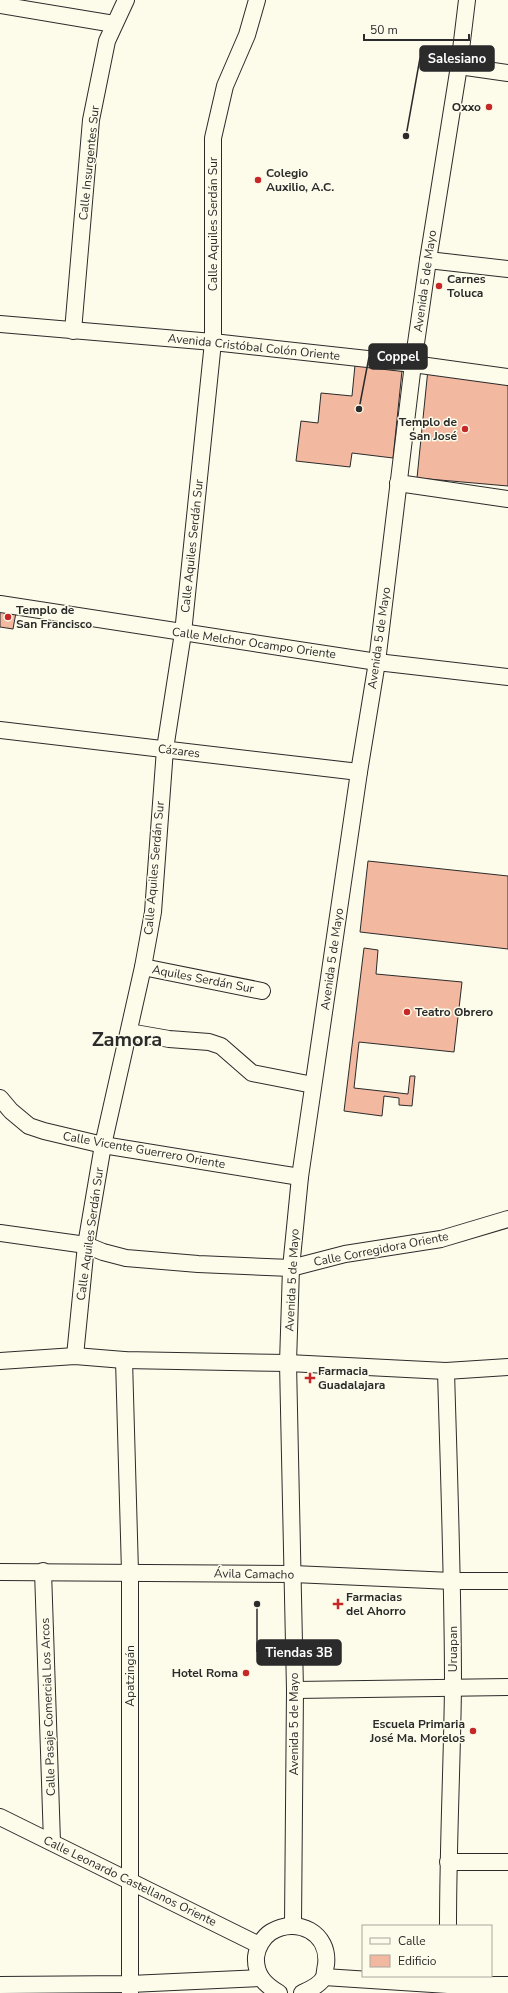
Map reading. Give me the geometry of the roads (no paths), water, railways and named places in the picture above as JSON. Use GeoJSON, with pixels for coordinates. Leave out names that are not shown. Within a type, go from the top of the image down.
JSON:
{"type":"FeatureCollection","features":[{"type":"Feature","properties":{"kind":"street","name":"Calle Insurgentes Sur"},"geometry":{"type":"LineString","coordinates":[[73,330],[91,120],[107,41],[126,0]]}},
{"type":"Feature","properties":{"kind":"street","name":"Calle Aquiles Serdán Sur"},"geometry":{"type":"LineString","coordinates":[[74,1356],[86,1245],[103,1145],[143,967],[153,912],[165,749],[183,633],[213,342],[213,138],[225,86],[246,35],[257,0]]}},
{"type":"Feature","properties":{"kind":"street","name":"Avenida 5 de Mayo"},"geometry":{"type":"LineString","coordinates":[[293,1924],[295,1690],[288,1363],[291,1268],[300,1177],[359,772],[377,662],[413,364],[459,66],[467,0]]}},
{"type":"Feature","properties":{"kind":"street"},"geometry":{"type":"LineString","coordinates":[[0,5],[114,24]]}},
{"type":"Feature","properties":{"kind":"street"},"geometry":{"type":"LineString","coordinates":[[459,66],[508,73]]}},
{"type":"Feature","properties":{"kind":"street"},"geometry":{"type":"LineString","coordinates":[[428,260],[508,269]]}},
{"type":"Feature","properties":{"kind":"street","name":"Avenida Cristóbal Colón Oriente"},"geometry":{"type":"LineString","coordinates":[[0,324],[213,342],[413,364],[508,377]]}},
{"type":"Feature","properties":{"kind":"street"},"geometry":{"type":"LineString","coordinates":[[398,483],[508,499]]}},
{"type":"Feature","properties":{"kind":"street","name":"Calle Melchor Ocampo Oriente"},"geometry":{"type":"LineString","coordinates":[[0,604],[377,662],[508,677]]}},
{"type":"Feature","properties":{"kind":"street","name":"Cázares"},"geometry":{"type":"LineString","coordinates":[[0,730],[359,772]]}},
{"type":"Feature","properties":{"kind":"street","name":"Aquiles Serdán Sur"},"geometry":{"type":"LineString","coordinates":[[143,967],[262,991]]}},
{"type":"Feature","properties":{"kind":"street"},"geometry":{"type":"LineString","coordinates":[[129,1032],[169,1039],[209,1042],[221,1046],[252,1072],[314,1086]]}},
{"type":"Feature","properties":{"kind":"street","name":"Calle Vicente Guerrero Oriente"},"geometry":{"type":"LineString","coordinates":[[0,1098],[11,1111],[29,1126],[44,1131],[103,1145],[300,1177]]}},
{"type":"Feature","properties":{"kind":"street","name":"Calle Corregidora Oriente"},"geometry":{"type":"LineString","coordinates":[[0,1233],[86,1245],[103,1252],[126,1258],[198,1264],[291,1268],[345,1254],[441,1239],[508,1219]]}},
{"type":"Feature","properties":{"kind":"street"},"geometry":{"type":"LineString","coordinates":[[0,1361],[74,1356],[124,1360],[288,1363],[446,1372],[508,1367]]}},
{"type":"Feature","properties":{"kind":"street","name":"Apatzingán"},"geometry":{"type":"LineString","coordinates":[[124,1360],[130,1572],[130,1988]]}},
{"type":"Feature","properties":{"kind":"street","name":"Uruapan"},"geometry":{"type":"LineString","coordinates":[[446,1372],[452,1581],[453,1688],[448,1862],[448,1925]]}},
{"type":"Feature","properties":{"kind":"street","name":"Ávila Camacho"},"geometry":{"type":"LineString","coordinates":[[0,1572],[43,1571],[293,1574],[452,1581],[508,1581]]}},
{"type":"Feature","properties":{"kind":"street","name":"Calle Pasaje Comercial Los Arcos"},"geometry":{"type":"LineString","coordinates":[[43,1571],[52,1842]]}},
{"type":"Feature","properties":{"kind":"street"},"geometry":{"type":"LineString","coordinates":[[295,1690],[508,1687]]}},
{"type":"Feature","properties":{"kind":"street","name":"Calle Leonardo Castellanos Oriente"},"geometry":{"type":"LineString","coordinates":[[0,1817],[259,1945]]}},
{"type":"Feature","properties":{"kind":"street"},"geometry":{"type":"LineString","coordinates":[[448,1862],[508,1862]]}},
{"type":"Feature","properties":{"kind":"street"},"geometry":{"type":"LineString","coordinates":[[279,1993],[268,1987],[260,1978],[256,1962],[259,1945],[267,1934],[279,1927],[293,1924],[309,1929],[321,1940],[327,1956],[324,1977],[314,1986],[302,1993]]}},
{"type":"Feature","properties":{"kind":"street"},"geometry":{"type":"LineString","coordinates":[[324,1977],[448,1985],[508,1985]]}},
{"type":"Feature","properties":{"kind":"street"},"geometry":{"type":"LineString","coordinates":[[0,1985],[54,1989],[130,1988],[260,1978]]}},
{"type":"Feature","properties":{"kind":"place","name":"Oxxo"},"geometry":{"type":"Point","coordinates":[489,107]}},
{"type":"Feature","properties":{"kind":"place","name":"Salesiano"},"geometry":{"type":"Point","coordinates":[406,136]}},
{"type":"Feature","properties":{"kind":"place","name":"Colegio Auxilio, A.C."},"geometry":{"type":"Point","coordinates":[258,180]}},
{"type":"Feature","properties":{"kind":"place","name":"Carnes Toluca"},"geometry":{"type":"Point","coordinates":[439,286]}},
{"type":"Feature","properties":{"kind":"place","name":"Coppel"},"geometry":{"type":"Point","coordinates":[359,409]}},
{"type":"Feature","properties":{"kind":"place","name":"Templo de San José"},"geometry":{"type":"Point","coordinates":[465,429]}},
{"type":"Feature","properties":{"kind":"place","name":"Templo de San Francisco"},"geometry":{"type":"Point","coordinates":[8,617]}},
{"type":"Feature","properties":{"kind":"place","name":"Teatro Obrero"},"geometry":{"type":"Point","coordinates":[407,1012]}},
{"type":"Feature","properties":{"kind":"place","name":"Farmacia Guadalajara"},"geometry":{"type":"Point","coordinates":[310,1378]}},
{"type":"Feature","properties":{"kind":"place","name":"Tiendas 3B"},"geometry":{"type":"Point","coordinates":[257,1604]}},
{"type":"Feature","properties":{"kind":"place","name":"Farmacias del Ahorro"},"geometry":{"type":"Point","coordinates":[338,1604]}},
{"type":"Feature","properties":{"kind":"place","name":"Hotel Roma"},"geometry":{"type":"Point","coordinates":[246,1673]}},
{"type":"Feature","properties":{"kind":"place","name":"Escuela Primaria José Ma. Morelos"},"geometry":{"type":"Point","coordinates":[473,1731]}},
{"type":"Feature","properties":{"kind":"district","name":"Zamora"},"geometry":{"type":"Point","coordinates":[127,1039]}}]}
